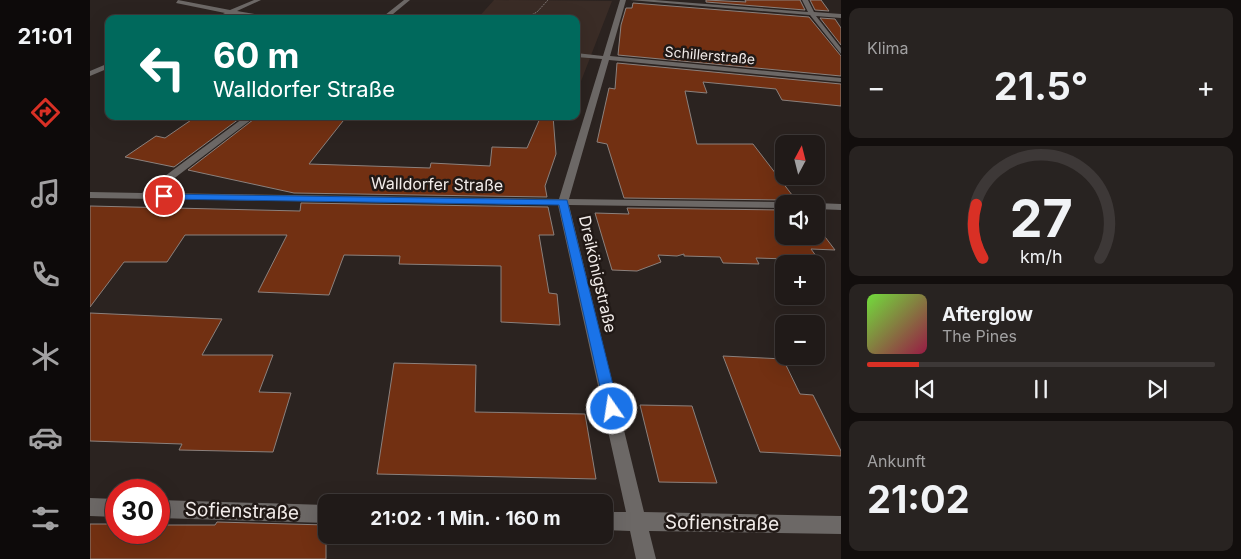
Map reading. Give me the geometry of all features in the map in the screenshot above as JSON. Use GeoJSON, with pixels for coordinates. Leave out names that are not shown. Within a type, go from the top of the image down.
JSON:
{"type":"FeatureCollection","features":[{"type":"Feature","properties":{"kind":"street"},"geometry":{"type":"LineString","coordinates":[[224,15],[258,0]]}},
{"type":"Feature","properties":{"kind":"street"},"geometry":{"type":"LineString","coordinates":[[388,15],[407,0]]}},
{"type":"Feature","properties":{"kind":"street","name":"Dreikönigstraße"},"geometry":{"type":"LineString","coordinates":[[622,0],[563,202],[646,559]]}},
{"type":"Feature","properties":{"kind":"street"},"geometry":{"type":"LineString","coordinates":[[632,0],[841,16]]}},
{"type":"Feature","properties":{"kind":"street"},"geometry":{"type":"LineString","coordinates":[[804,0],[812,14],[841,52]]}},
{"type":"Feature","properties":{"kind":"street"},"geometry":{"type":"LineString","coordinates":[[178,2],[252,15]]}},
{"type":"Feature","properties":{"kind":"street","name":"Schillerstraße"},"geometry":{"type":"LineString","coordinates":[[580,55],[841,80]]}},
{"type":"Feature","properties":{"kind":"street"},"geometry":{"type":"LineString","coordinates":[[90,74],[105,67]]}},
{"type":"Feature","properties":{"kind":"street"},"geometry":{"type":"LineString","coordinates":[[144,196],[247,120]]}},
{"type":"Feature","properties":{"kind":"street","name":"Walldorfer Straße"},"geometry":{"type":"LineString","coordinates":[[90,195],[775,205]]}},
{"type":"Feature","properties":{"kind":"street"},"geometry":{"type":"LineString","coordinates":[[825,206],[841,207]]}},
{"type":"Feature","properties":{"kind":"street"},"geometry":{"type":"LineString","coordinates":[[90,507],[105,508]]}},
{"type":"Feature","properties":{"kind":"street","name":"Sofienstraße"},"geometry":{"type":"LineString","coordinates":[[170,509],[318,514]]}},
{"type":"Feature","properties":{"kind":"street","name":"Sofienstraße"},"geometry":{"type":"LineString","coordinates":[[613,521],[841,525]]}},
{"type":"Feature","properties":{"kind":"path"},"geometry":{"type":"LineString","coordinates":[[531,15],[537,12],[548,0]]}},
{"type":"Feature","properties":{"kind":"shaded area"},"geometry":{"type":"Polygon","coordinates":[[[494,0],[612,1],[580,84],[580,15],[481,15],[494,0]]]}},
{"type":"Feature","properties":{"kind":"building"},"geometry":{"type":"Polygon","coordinates":[[[706,0],[746,2],[745,0],[800,0],[805,10],[706,2],[706,0]]]}},
{"type":"Feature","properties":{"kind":"building"},"geometry":{"type":"Polygon","coordinates":[[[810,0],[821,0],[829,11],[815,10],[810,0]]]}},
{"type":"Feature","properties":{"kind":"building"},"geometry":{"type":"Polygon","coordinates":[[[633,3],[809,17],[841,56],[841,76],[618,55],[621,25],[626,8],[632,8],[633,3]]]}},
{"type":"Feature","properties":{"kind":"building"},"geometry":{"type":"Polygon","coordinates":[[[820,18],[835,19],[841,28],[841,45],[820,18]]]}},
{"type":"Feature","properties":{"kind":"building"},"geometry":{"type":"Polygon","coordinates":[[[617,63],[841,84],[841,106],[782,100],[776,89],[703,82],[707,93],[685,91],[697,144],[753,144],[775,173],[775,185],[784,185],[792,195],[775,195],[775,200],[624,198],[607,144],[597,142],[609,88],[615,89],[617,63]]]}},
{"type":"Feature","properties":{"kind":"building"},"geometry":{"type":"Polygon","coordinates":[[[191,120],[238,120],[174,167],[125,157],[156,136],[165,138],[191,120]]]}},
{"type":"Feature","properties":{"kind":"building"},"geometry":{"type":"Polygon","coordinates":[[[253,120],[344,120],[309,164],[430,168],[431,163],[490,166],[492,147],[527,148],[539,120],[553,120],[556,154],[545,186],[547,197],[294,193],[188,170],[253,120]]]}},
{"type":"Feature","properties":{"kind":"building"},"geometry":{"type":"Polygon","coordinates":[[[301,203],[548,207],[554,235],[539,235],[549,293],[557,294],[560,325],[501,322],[501,266],[399,264],[400,256],[344,255],[329,295],[258,292],[287,235],[185,235],[167,262],[124,262],[90,307],[90,206],[300,211],[301,203]]]}},
{"type":"Feature","properties":{"kind":"building"},"geometry":{"type":"Polygon","coordinates":[[[627,208],[775,210],[775,245],[825,245],[825,237],[835,250],[811,249],[815,255],[775,255],[775,259],[756,258],[759,264],[723,263],[720,257],[684,256],[684,254],[677,256],[658,255],[661,262],[637,271],[612,270],[595,213],[629,214],[627,208]]]}},
{"type":"Feature","properties":{"kind":"building"},"geometry":{"type":"Polygon","coordinates":[[[90,313],[222,319],[202,355],[273,355],[259,392],[291,393],[273,452],[179,450],[182,444],[90,441],[90,313]]]}},
{"type":"Feature","properties":{"kind":"building"},"geometry":{"type":"Polygon","coordinates":[[[723,356],[775,359],[775,365],[786,365],[800,394],[813,395],[841,451],[841,456],[760,452],[723,356]]]}},
{"type":"Feature","properties":{"kind":"building"},"geometry":{"type":"Polygon","coordinates":[[[394,363],[476,365],[475,412],[585,414],[596,479],[377,474],[394,363]]]}},
{"type":"Feature","properties":{"kind":"building"},"geometry":{"type":"Polygon","coordinates":[[[640,405],[692,406],[717,483],[659,482],[640,405]]]}},
{"type":"Feature","properties":{"kind":"building"},"geometry":{"type":"Polygon","coordinates":[[[217,522],[318,525],[318,544],[326,544],[326,559],[90,559],[90,524],[105,524],[105,544],[170,544],[170,525],[215,525],[217,522]]]}},
{"type":"Feature","properties":{"kind":"route"},"geometry":{"type":"LineString","coordinates":[[164,196],[563,202],[612,409]]}}]}
